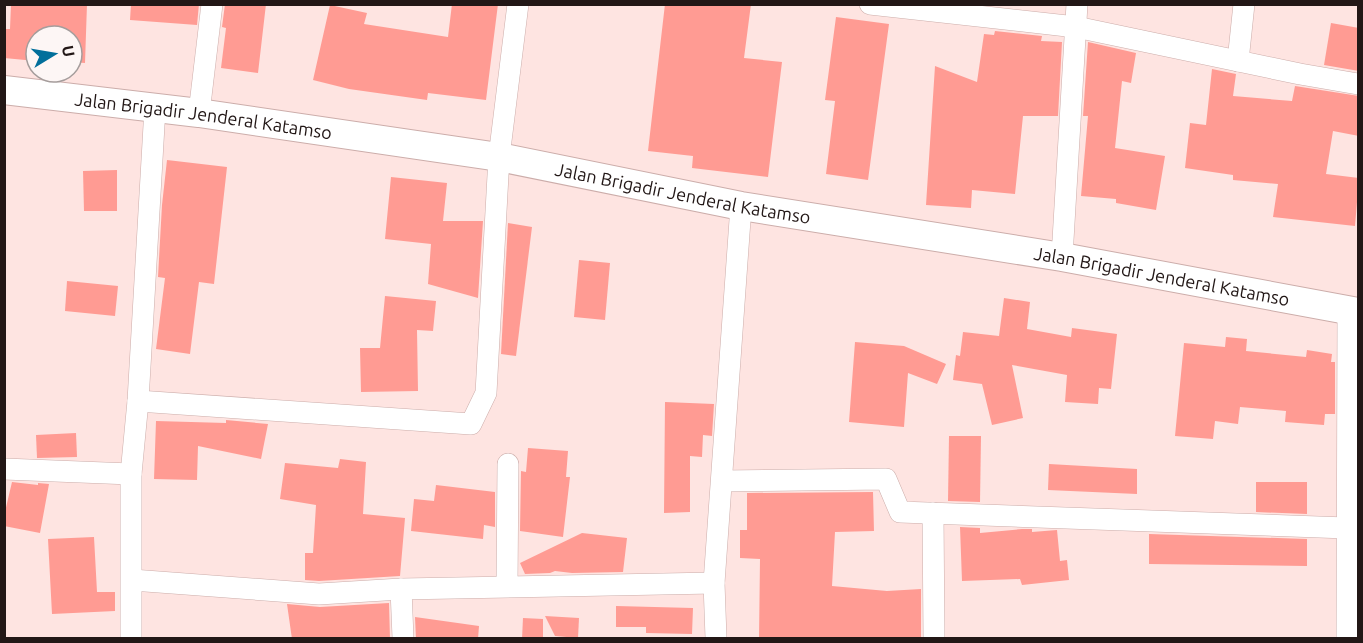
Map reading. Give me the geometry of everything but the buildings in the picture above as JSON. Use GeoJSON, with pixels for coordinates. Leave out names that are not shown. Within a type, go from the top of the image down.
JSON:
{"type":"FeatureCollection","features":[{"type":"Feature","properties":{"kind":"main road","name":"Jalan Brigadir Jenderal Katamso"},"geometry":{"type":"LineString","coordinates":[[4,90],[199,113],[499,157],[741,206],[1062,257],[1353,312]]}},
{"type":"Feature","properties":{"kind":"street"},"geometry":{"type":"LineString","coordinates":[[199,113],[212,4]]}},
{"type":"Feature","properties":{"kind":"street"},"geometry":{"type":"LineString","coordinates":[[138,400],[471,424],[486,393],[499,157],[518,4]]}},
{"type":"Feature","properties":{"kind":"street"},"geometry":{"type":"LineString","coordinates":[[870,4],[1076,27],[1359,84]]}},
{"type":"Feature","properties":{"kind":"street"},"geometry":{"type":"LineString","coordinates":[[1062,257],[1077,4]]}},
{"type":"Feature","properties":{"kind":"street"},"geometry":{"type":"LineString","coordinates":[[1238,61],[1244,4]]}},
{"type":"Feature","properties":{"kind":"street"},"geometry":{"type":"LineString","coordinates":[[131,639],[131,474],[138,400],[155,108]]}},
{"type":"Feature","properties":{"kind":"street"},"geometry":{"type":"LineString","coordinates":[[716,639],[714,583],[741,206]]}},
{"type":"Feature","properties":{"kind":"street"},"geometry":{"type":"LineString","coordinates":[[1347,639],[1347,528],[1353,312]]}},
{"type":"Feature","properties":{"kind":"street"},"geometry":{"type":"LineString","coordinates":[[507,586],[508,464]]}},
{"type":"Feature","properties":{"kind":"street"},"geometry":{"type":"LineString","coordinates":[[4,470],[131,474]]}},
{"type":"Feature","properties":{"kind":"street"},"geometry":{"type":"LineString","coordinates":[[722,481],[886,479],[900,512],[1347,528]]}},
{"type":"Feature","properties":{"kind":"street"},"geometry":{"type":"LineString","coordinates":[[933,513],[934,639]]}},
{"type":"Feature","properties":{"kind":"street"},"geometry":{"type":"LineString","coordinates":[[132,580],[319,594],[507,586],[714,583]]}},
{"type":"Feature","properties":{"kind":"street"},"geometry":{"type":"LineString","coordinates":[[401,589],[403,639]]}}]}
